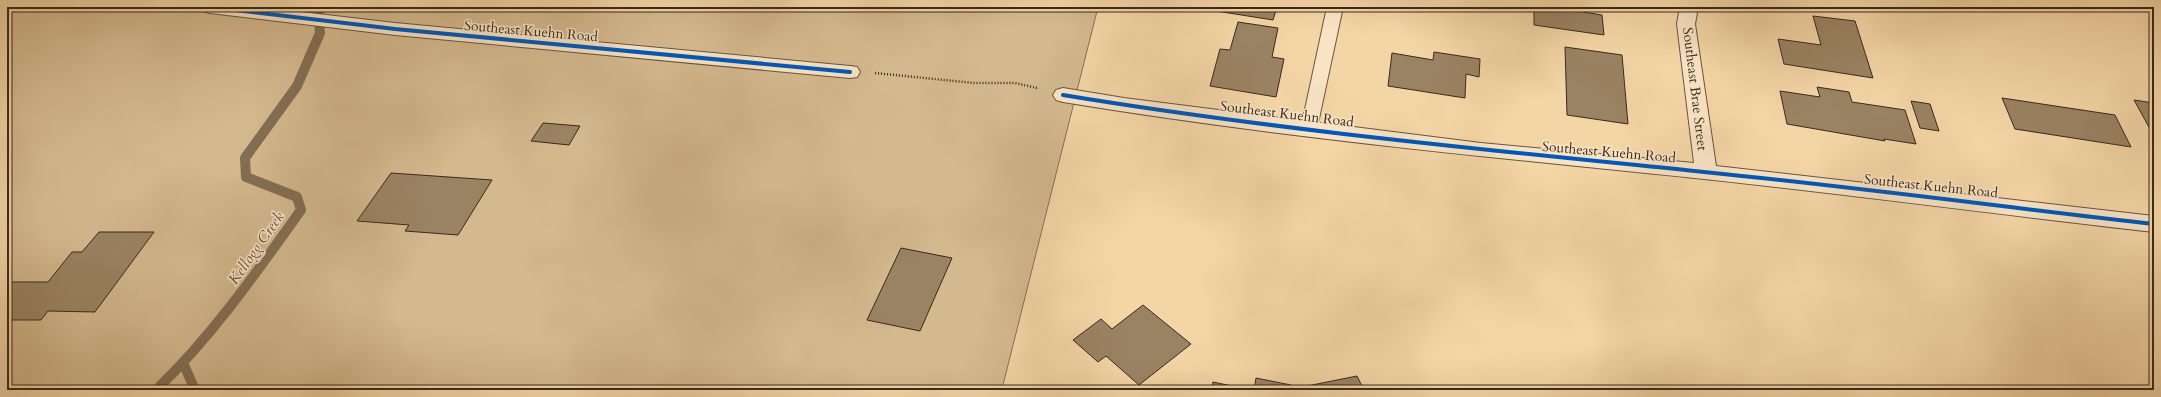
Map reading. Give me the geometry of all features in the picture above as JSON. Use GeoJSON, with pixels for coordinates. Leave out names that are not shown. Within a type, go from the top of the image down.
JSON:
{"type":"FeatureCollection","features":[{"type":"Feature","properties":{"kind":"street","name":"Southeast Kuehn Road"},"geometry":{"type":"LineString","coordinates":[[210,7],[395,30],[850,72]]}},
{"type":"Feature","properties":{"kind":"street","name":"Southeast Brae Street"},"geometry":{"type":"LineString","coordinates":[[1689,7],[1686,24],[1706,172]]}},
{"type":"Feature","properties":{"kind":"street","name":"Southeast Kuehn Road"},"geometry":{"type":"LineString","coordinates":[[1062,95],[1124,105],[1481,150],[1706,172],[2154,224]]}},
{"type":"Feature","properties":{"kind":"lane"},"geometry":{"type":"LineString","coordinates":[[1309,128],[1334,7]]}},
{"type":"Feature","properties":{"kind":"path"},"geometry":{"type":"LineString","coordinates":[[850,72],[974,83],[1015,84],[1062,95]]}},
{"type":"Feature","properties":{"kind":"shaded area"},"geometry":{"type":"Polygon","coordinates":[[[1098,7],[1003,385],[1006,390],[7,390],[7,8],[1098,7]]]}},
{"type":"Feature","properties":{"kind":"building"},"geometry":{"type":"Polygon","coordinates":[[[1211,7],[1277,7],[1273,20],[1210,10],[1211,7]]]}},
{"type":"Feature","properties":{"kind":"building"},"geometry":{"type":"Polygon","coordinates":[[[1534,7],[1582,7],[1583,12],[1602,15],[1604,35],[1534,25],[1534,7]]]}},
{"type":"Feature","properties":{"kind":"building"},"geometry":{"type":"Polygon","coordinates":[[[1813,16],[1855,21],[1873,78],[1784,64],[1778,39],[1821,45],[1813,16]]]}},
{"type":"Feature","properties":{"kind":"building"},"geometry":{"type":"Polygon","coordinates":[[[1238,22],[1278,28],[1272,57],[1284,59],[1276,97],[1210,86],[1220,49],[1230,50],[1238,22]]]}},
{"type":"Feature","properties":{"kind":"building"},"geometry":{"type":"Polygon","coordinates":[[[1565,47],[1622,55],[1628,124],[1567,115],[1565,47]]]}},
{"type":"Feature","properties":{"kind":"building"},"geometry":{"type":"Polygon","coordinates":[[[1434,52],[1480,59],[1479,77],[1466,74],[1465,98],[1388,86],[1392,53],[1433,60],[1434,52]]]}},
{"type":"Feature","properties":{"kind":"building"},"geometry":{"type":"Polygon","coordinates":[[[1817,87],[1849,92],[1852,102],[1905,110],[1916,144],[1884,139],[1885,141],[1787,124],[1780,91],[1820,97],[1817,87]]]}},
{"type":"Feature","properties":{"kind":"building"},"geometry":{"type":"Polygon","coordinates":[[[2002,98],[2115,115],[2131,147],[2015,129],[2002,98]]]}},
{"type":"Feature","properties":{"kind":"building"},"geometry":{"type":"Polygon","coordinates":[[[2134,100],[2154,103],[2154,130],[2150,129],[2134,100]]]}},
{"type":"Feature","properties":{"kind":"building"},"geometry":{"type":"Polygon","coordinates":[[[1911,101],[1930,104],[1939,131],[1920,128],[1911,101]]]}},
{"type":"Feature","properties":{"kind":"building"},"geometry":{"type":"Polygon","coordinates":[[[543,123],[580,126],[569,145],[531,141],[543,123]]]}},
{"type":"Feature","properties":{"kind":"building"},"geometry":{"type":"Polygon","coordinates":[[[391,173],[492,180],[458,235],[405,231],[409,225],[357,221],[391,173]]]}},
{"type":"Feature","properties":{"kind":"building"},"geometry":{"type":"Polygon","coordinates":[[[99,232],[154,232],[95,312],[48,311],[41,320],[7,320],[7,282],[48,282],[72,252],[82,252],[99,232]]]}},
{"type":"Feature","properties":{"kind":"building"},"geometry":{"type":"Polygon","coordinates":[[[901,248],[952,258],[920,331],[867,320],[901,248]]]}},
{"type":"Feature","properties":{"kind":"building"},"geometry":{"type":"Polygon","coordinates":[[[1143,305],[1191,344],[1139,385],[1106,356],[1098,362],[1073,340],[1101,319],[1112,329],[1143,305]]]}},
{"type":"Feature","properties":{"kind":"building"},"geometry":{"type":"Polygon","coordinates":[[[1357,376],[1364,390],[1309,390],[1307,386],[1357,376]]]}},
{"type":"Feature","properties":{"kind":"building"},"geometry":{"type":"Polygon","coordinates":[[[1256,378],[1291,385],[1290,390],[1254,390],[1256,378]]]}},
{"type":"Feature","properties":{"kind":"building"},"geometry":{"type":"Polygon","coordinates":[[[1213,382],[1251,390],[1211,390],[1213,382]]]}},
{"type":"Feature","properties":{"kind":"waterway","name":"Kellogg Creek"},"geometry":{"type":"LineString","coordinates":[[156,390],[215,326],[301,210],[297,197],[246,177],[245,158],[297,86],[320,33],[318,7]]}},
{"type":"Feature","properties":{"kind":"waterway"},"geometry":{"type":"LineString","coordinates":[[184,365],[195,390]]}},
{"type":"Feature","properties":{"kind":"cycle path"},"geometry":{"type":"LineString","coordinates":[[210,7],[395,29],[850,72]]}},
{"type":"Feature","properties":{"kind":"cycle path"},"geometry":{"type":"LineString","coordinates":[[1063,95],[1124,105],[1481,150],[1706,172],[2154,224]]}}]}
